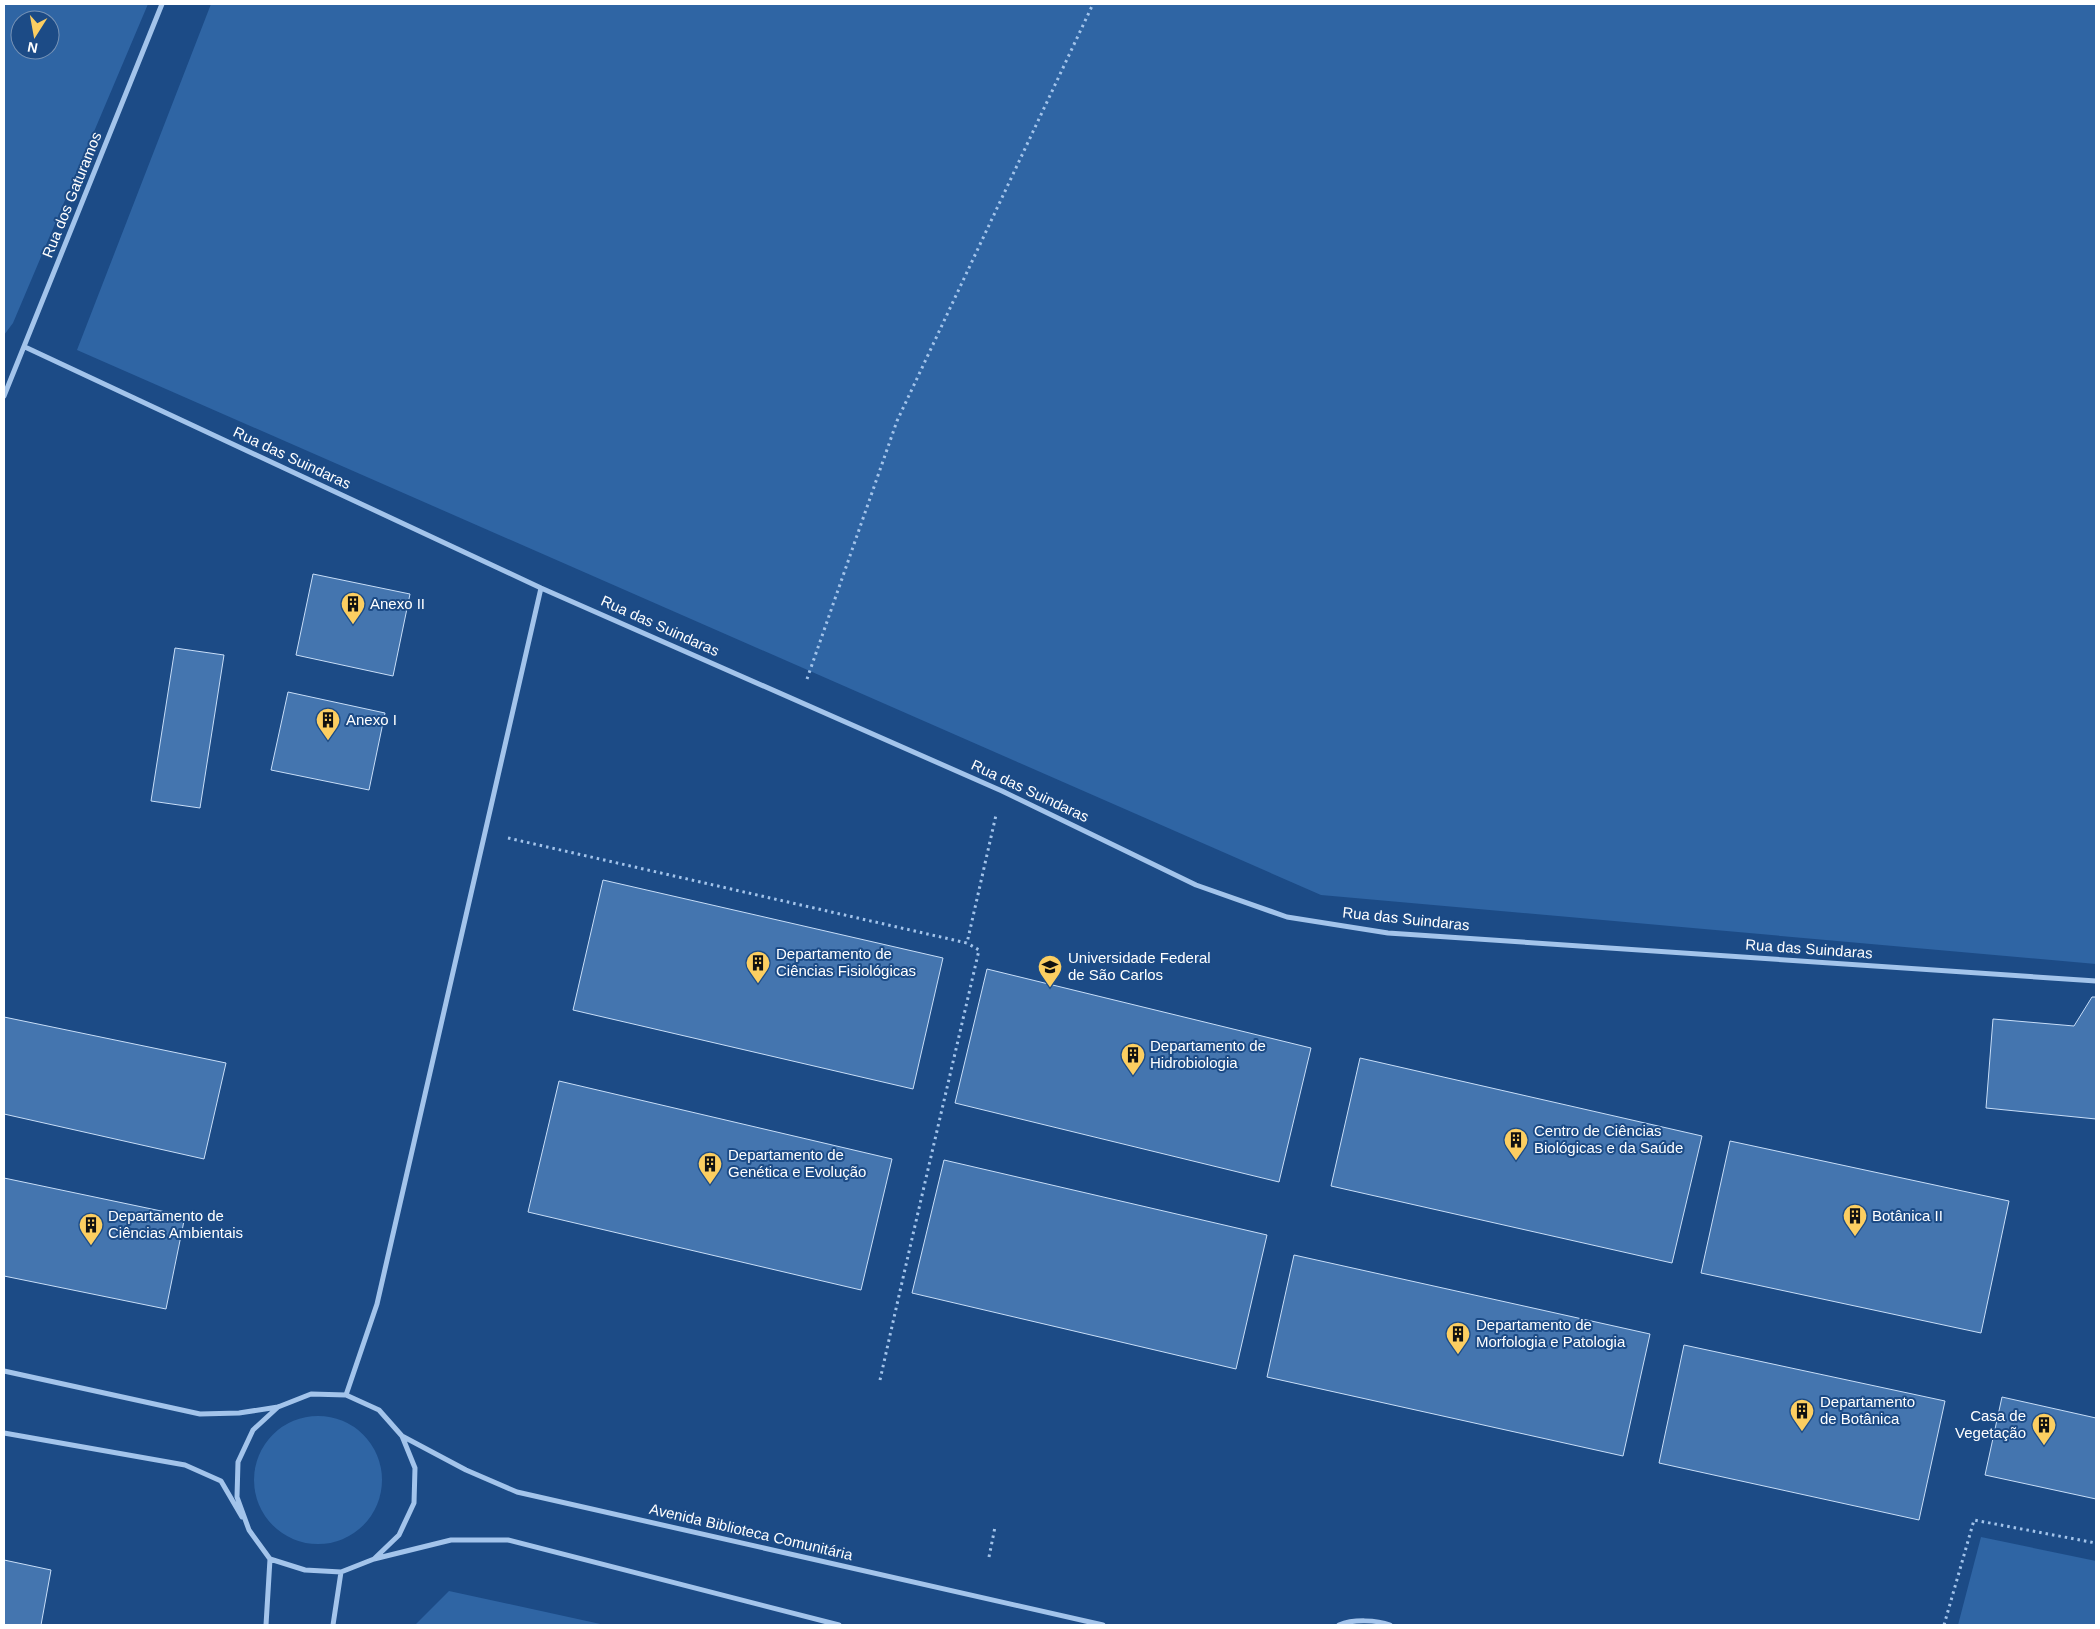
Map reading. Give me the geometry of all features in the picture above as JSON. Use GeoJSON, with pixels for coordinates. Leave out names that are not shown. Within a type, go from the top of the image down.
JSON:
{"type":"FeatureCollection","features":[{"type":"Feature","properties":{"kind":"street","name":"Rua dos Gaturamos"},"geometry":{"type":"LineString","coordinates":[[4,396],[162,4]]}},
{"type":"Feature","properties":{"kind":"street","name":"Rua das Suindaras"},"geometry":{"type":"LineString","coordinates":[[25,347],[541,588],[1002,790],[1196,885],[1287,917],[1388,933],[2096,981]]}},
{"type":"Feature","properties":{"kind":"street"},"geometry":{"type":"LineString","coordinates":[[346,1395],[377,1304],[541,588]]}},
{"type":"Feature","properties":{"kind":"street"},"geometry":{"type":"LineString","coordinates":[[4,1371],[200,1414],[239,1413],[278,1406],[311,1394],[346,1395],[379,1410],[402,1436],[415,1468],[414,1503],[399,1535],[374,1559]]}},
{"type":"Feature","properties":{"kind":"street"},"geometry":{"type":"LineString","coordinates":[[249,1530],[237,1497],[238,1462],[252,1430],[278,1406]]}},
{"type":"Feature","properties":{"kind":"street"},"geometry":{"type":"LineString","coordinates":[[4,1433],[185,1464],[221,1482],[249,1530],[270,1559],[305,1570],[340,1572],[374,1559],[451,1540],[508,1540],[839,1625]]}},
{"type":"Feature","properties":{"kind":"street","name":"Avenida Biblioteca Comunitária"},"geometry":{"type":"LineString","coordinates":[[402,1436],[466,1470],[517,1492],[1103,1625]]}},
{"type":"Feature","properties":{"kind":"street"},"geometry":{"type":"LineString","coordinates":[[266,1625],[270,1559]]}},
{"type":"Feature","properties":{"kind":"street"},"geometry":{"type":"LineString","coordinates":[[333,1625],[340,1572]]}},
{"type":"Feature","properties":{"kind":"street"},"geometry":{"type":"LineString","coordinates":[[1339,1625],[1346,1623],[1382,1622],[1390,1625]]}},
{"type":"Feature","properties":{"kind":"path"},"geometry":{"type":"LineString","coordinates":[[800,702],[897,422],[1093,4]]}},
{"type":"Feature","properties":{"kind":"path"},"geometry":{"type":"LineString","coordinates":[[967,943],[1002,790]]}},
{"type":"Feature","properties":{"kind":"path"},"geometry":{"type":"LineString","coordinates":[[485,833],[967,943],[978,950],[880,1380]]}},
{"type":"Feature","properties":{"kind":"path"},"geometry":{"type":"LineString","coordinates":[[1944,1625],[1974,1520],[2096,1543]]}},
{"type":"Feature","properties":{"kind":"path"},"geometry":{"type":"LineString","coordinates":[[989,1557],[995,1526]]}},
{"type":"Feature","properties":{"kind":"shaded area"},"geometry":{"type":"Polygon","coordinates":[[[4,4],[148,4],[13,323],[4,335],[4,4]]]}},
{"type":"Feature","properties":{"kind":"shaded area"},"geometry":{"type":"Polygon","coordinates":[[[211,4],[2096,4],[2096,964],[1321,895],[77,350],[211,4]]]}},
{"type":"Feature","properties":{"kind":"shaded area"},"geometry":{"type":"Polygon","coordinates":[[[318,1416],[343,1421],[363,1435],[377,1455],[382,1480],[377,1505],[363,1525],[343,1539],[318,1544],[293,1539],[273,1525],[259,1505],[254,1480],[259,1455],[273,1435],[293,1421],[318,1416]]]}},
{"type":"Feature","properties":{"kind":"shaded area"},"geometry":{"type":"Polygon","coordinates":[[[1981,1537],[2096,1561],[2096,1625],[1958,1625],[1981,1537]]]}},
{"type":"Feature","properties":{"kind":"shaded area"},"geometry":{"type":"Polygon","coordinates":[[[449,1591],[605,1625],[415,1625],[449,1591]]]}},
{"type":"Feature","properties":{"kind":"building","name":"Anexo II"},"geometry":{"type":"Polygon","coordinates":[[[313,574],[410,594],[393,676],[296,655],[313,574]]]}},
{"type":"Feature","properties":{"kind":"building"},"geometry":{"type":"Polygon","coordinates":[[[175,648],[224,655],[200,808],[151,801],[175,648]]]}},
{"type":"Feature","properties":{"kind":"building","name":"Anexo I"},"geometry":{"type":"Polygon","coordinates":[[[288,692],[385,713],[369,790],[271,770],[288,692]]]}},
{"type":"Feature","properties":{"kind":"building","name":"Departamento de Ciências Fisiológicas"},"geometry":{"type":"Polygon","coordinates":[[[603,880],[943,958],[913,1089],[573,1010],[603,880]]]}},
{"type":"Feature","properties":{"kind":"building","name":"Departamento de Hidrobiologia"},"geometry":{"type":"Polygon","coordinates":[[[987,969],[1311,1048],[1279,1182],[955,1103],[987,969]]]}},
{"type":"Feature","properties":{"kind":"building"},"geometry":{"type":"Polygon","coordinates":[[[2092,997],[2096,997],[2096,1119],[1986,1108],[1993,1019],[2074,1026],[2092,997]]]}},
{"type":"Feature","properties":{"kind":"building"},"geometry":{"type":"Polygon","coordinates":[[[4,1017],[226,1063],[204,1159],[4,1114],[4,1017]]]}},
{"type":"Feature","properties":{"kind":"building","name":"Centro de Ciências Biológicas e da Saúde"},"geometry":{"type":"Polygon","coordinates":[[[1360,1058],[1702,1136],[1672,1263],[1331,1186],[1360,1058]]]}},
{"type":"Feature","properties":{"kind":"building","name":"Departamento de Genética e Evolução"},"geometry":{"type":"Polygon","coordinates":[[[559,1081],[892,1159],[861,1290],[528,1212],[559,1081]]]}},
{"type":"Feature","properties":{"kind":"building","name":"Botânica II"},"geometry":{"type":"Polygon","coordinates":[[[1730,1141],[2009,1201],[1981,1333],[1701,1273],[1730,1141]]]}},
{"type":"Feature","properties":{"kind":"building"},"geometry":{"type":"Polygon","coordinates":[[[944,1160],[1267,1235],[1236,1369],[912,1293],[944,1160]]]}},
{"type":"Feature","properties":{"kind":"building","name":"Departamento de Ciências Ambientais"},"geometry":{"type":"Polygon","coordinates":[[[4,1178],[185,1216],[166,1309],[4,1276],[4,1178]]]}},
{"type":"Feature","properties":{"kind":"building","name":"Departamento de Morfologia e Patologia"},"geometry":{"type":"Polygon","coordinates":[[[1294,1255],[1650,1334],[1623,1456],[1267,1377],[1294,1255]]]}},
{"type":"Feature","properties":{"kind":"building","name":"Departamento de Botânica"},"geometry":{"type":"Polygon","coordinates":[[[1684,1345],[1945,1401],[1919,1520],[1659,1463],[1684,1345]]]}},
{"type":"Feature","properties":{"kind":"building","name":"Casa de Vegetação"},"geometry":{"type":"Polygon","coordinates":[[[2002,1397],[2096,1418],[2096,1499],[1985,1475],[2002,1397]]]}},
{"type":"Feature","properties":{"kind":"building"},"geometry":{"type":"Polygon","coordinates":[[[4,1560],[51,1570],[41,1625],[4,1625],[4,1560]]]}},
{"type":"Feature","properties":{"kind":"place","name":"Anexo II"},"geometry":{"type":"Point","coordinates":[353,625]}},
{"type":"Feature","properties":{"kind":"place","name":"Anexo I"},"geometry":{"type":"Point","coordinates":[328,741]}},
{"type":"Feature","properties":{"kind":"place","name":"Departamento de Ciências Fisiológicas"},"geometry":{"type":"Point","coordinates":[758,984]}},
{"type":"Feature","properties":{"kind":"place","name":"Universidade Federal de São Carlos"},"geometry":{"type":"Point","coordinates":[1050,988]}},
{"type":"Feature","properties":{"kind":"place","name":"Departamento de Hidrobiologia"},"geometry":{"type":"Point","coordinates":[1133,1076]}},
{"type":"Feature","properties":{"kind":"place","name":"Centro de Ciências Biológicas e da Saúde"},"geometry":{"type":"Point","coordinates":[1516,1161]}},
{"type":"Feature","properties":{"kind":"place","name":"Departamento de Genética e Evolução"},"geometry":{"type":"Point","coordinates":[710,1185]}},
{"type":"Feature","properties":{"kind":"place","name":"Botânica II"},"geometry":{"type":"Point","coordinates":[1855,1237]}},
{"type":"Feature","properties":{"kind":"place","name":"Departamento de Ciências Ambientais"},"geometry":{"type":"Point","coordinates":[91,1246]}},
{"type":"Feature","properties":{"kind":"place","name":"Departamento de Morfologia e Patologia"},"geometry":{"type":"Point","coordinates":[1458,1355]}},
{"type":"Feature","properties":{"kind":"place","name":"Departamento de Botânica"},"geometry":{"type":"Point","coordinates":[1802,1432]}},
{"type":"Feature","properties":{"kind":"place","name":"Casa de Vegetação"},"geometry":{"type":"Point","coordinates":[2044,1446]}}]}
